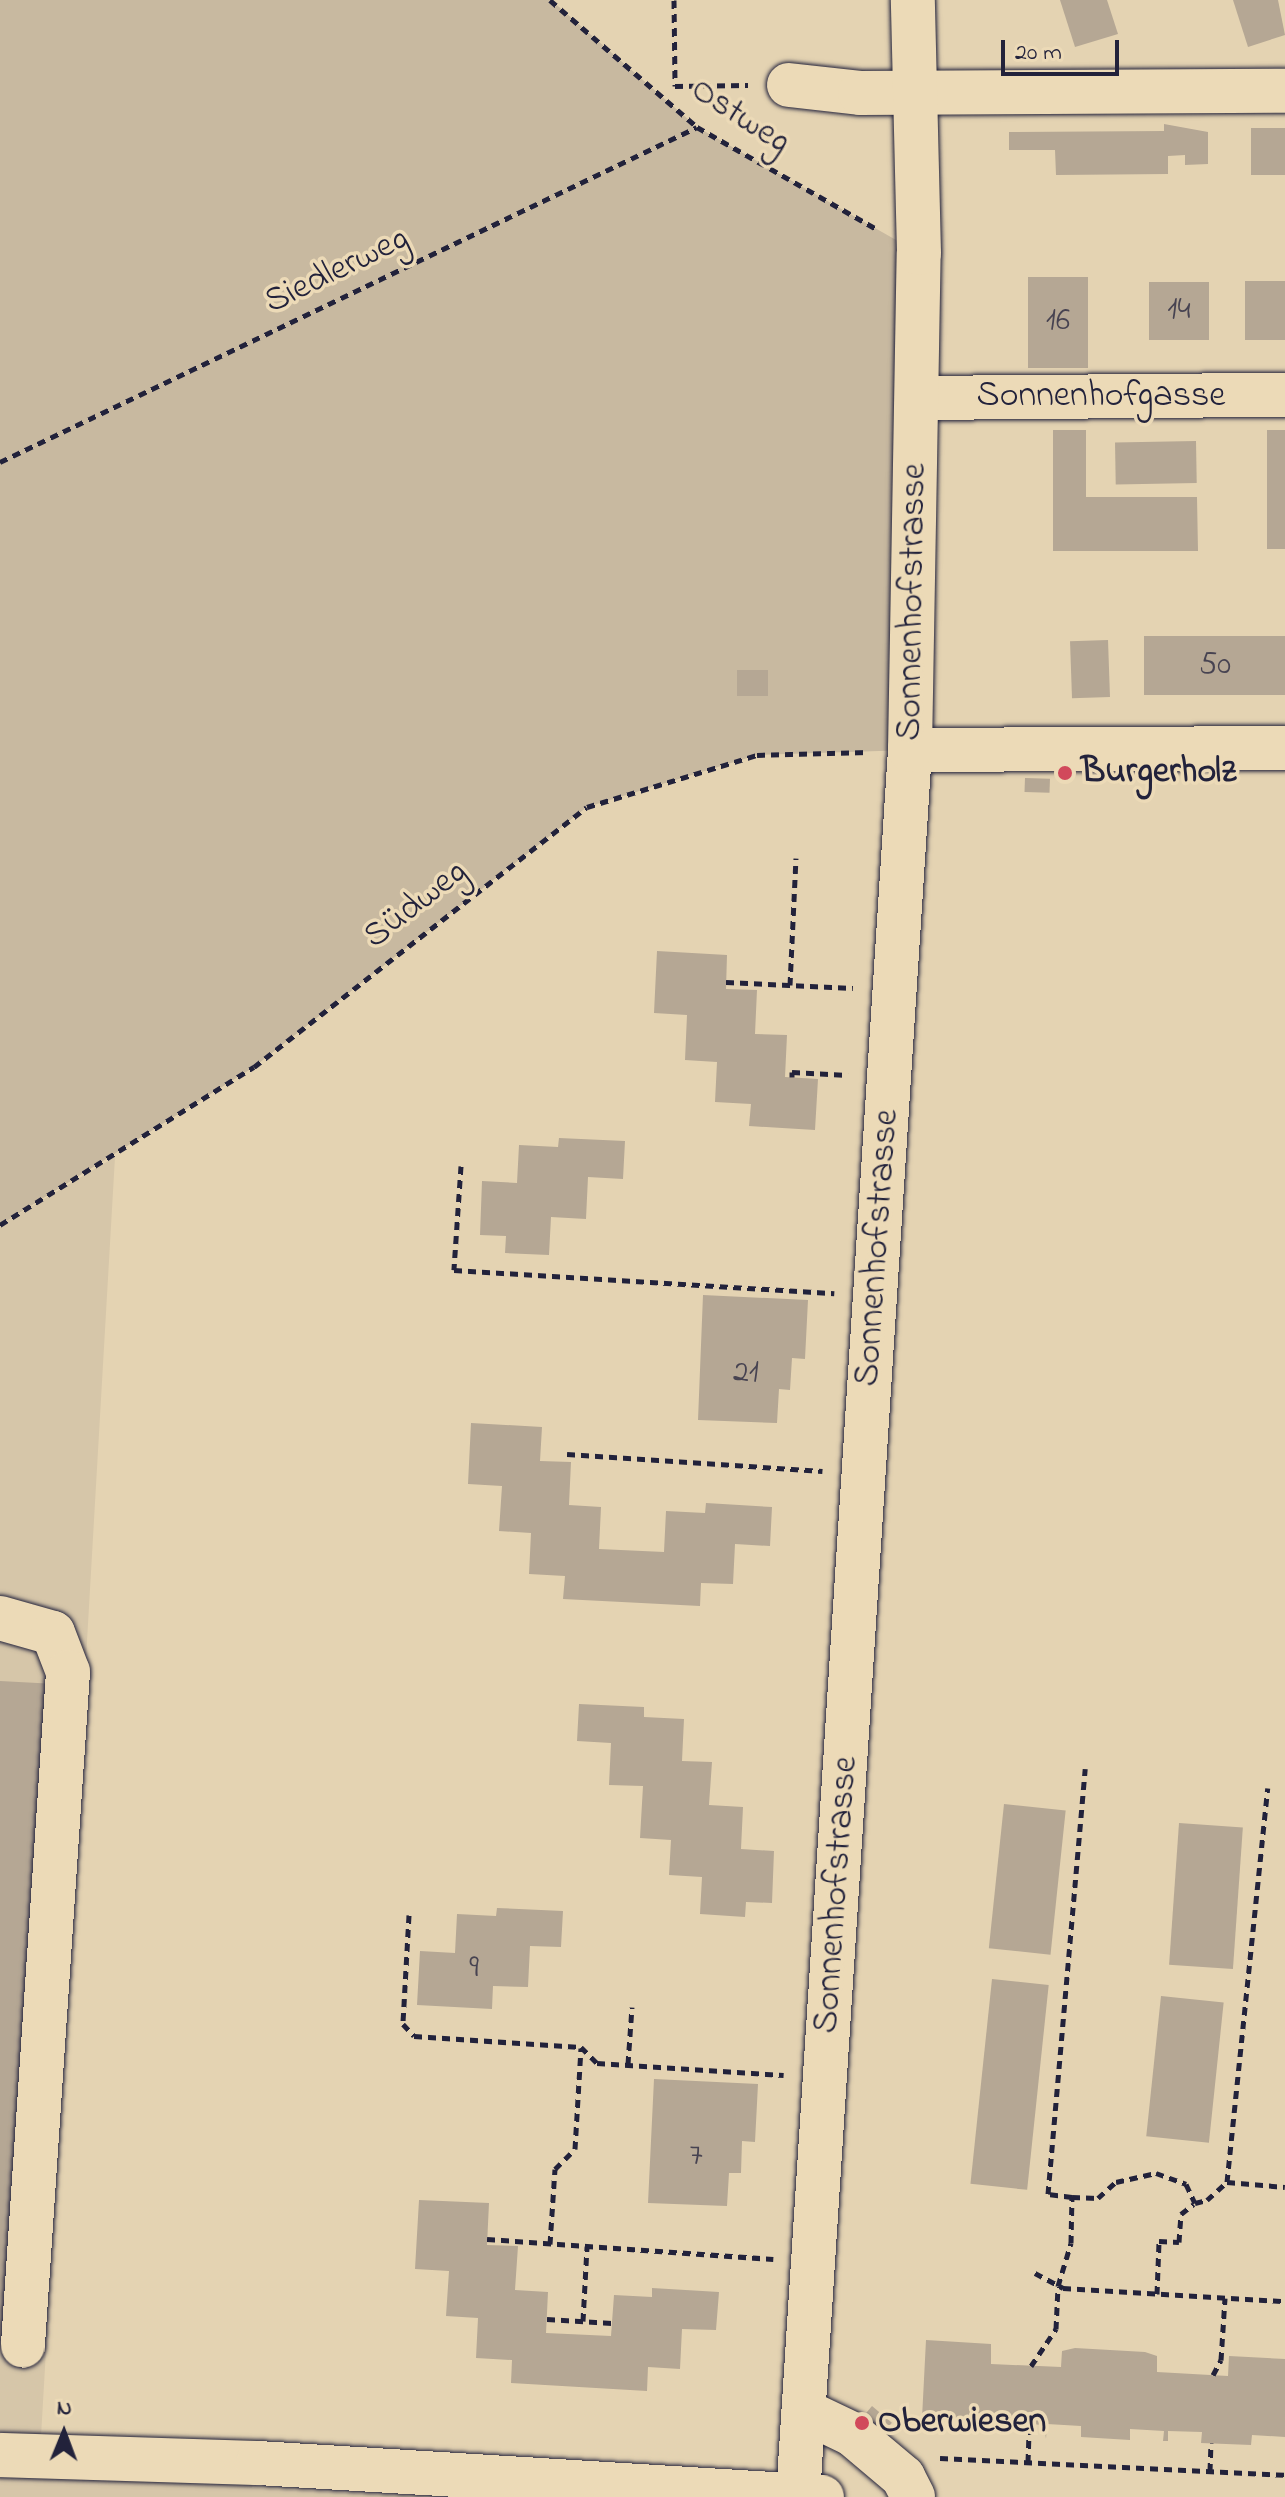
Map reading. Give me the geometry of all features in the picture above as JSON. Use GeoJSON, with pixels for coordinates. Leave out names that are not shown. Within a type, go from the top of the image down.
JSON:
{"type":"FeatureCollection","features":[{"type":"Feature","properties":{"kind":"street","name":"Sonnenhofstrasse"},"geometry":{"type":"LineString","coordinates":[[810,2496],[804,2411],[910,750],[919,253],[913,0]]}},
{"type":"Feature","properties":{"kind":"street"},"geometry":{"type":"LineString","coordinates":[[789,85],[914,93],[1285,91]]}},
{"type":"Feature","properties":{"kind":"street","name":"Sonnenhofgasse"},"geometry":{"type":"LineString","coordinates":[[917,398],[1285,395]]}},
{"type":"Feature","properties":{"kind":"street"},"geometry":{"type":"LineString","coordinates":[[910,750],[1285,748]]}},
{"type":"Feature","properties":{"kind":"street"},"geometry":{"type":"LineString","coordinates":[[0,1618],[53,1633],[68,1672],[23,2345]]}},
{"type":"Feature","properties":{"kind":"street"},"geometry":{"type":"LineString","coordinates":[[804,2411],[852,2434],[903,2477],[913,2497]]}},
{"type":"Feature","properties":{"kind":"street"},"geometry":{"type":"LineString","coordinates":[[0,2455],[140,2457],[613,2491],[810,2496]]}},
{"type":"Feature","properties":{"kind":"path","name":"Ostweg"},"geometry":{"type":"LineString","coordinates":[[550,0],[697,127],[919,253]]}},
{"type":"Feature","properties":{"kind":"path"},"geometry":{"type":"LineString","coordinates":[[674,0],[675,86],[789,85]]}},
{"type":"Feature","properties":{"kind":"path","name":"Siedlerweg"},"geometry":{"type":"LineString","coordinates":[[0,462],[697,127]]}},
{"type":"Feature","properties":{"kind":"path","name":"Südweg"},"geometry":{"type":"LineString","coordinates":[[0,1225],[254,1067],[587,807],[757,755],[910,750]]}},
{"type":"Feature","properties":{"kind":"path"},"geometry":{"type":"LineString","coordinates":[[790,985],[796,858]]}},
{"type":"Feature","properties":{"kind":"path"},"geometry":{"type":"LineString","coordinates":[[726,982],[894,990]]}},
{"type":"Feature","properties":{"kind":"path"},"geometry":{"type":"LineString","coordinates":[[792,1077],[792,1072],[889,1078]]}},
{"type":"Feature","properties":{"kind":"path"},"geometry":{"type":"LineString","coordinates":[[461,1166],[454,1270],[875,1296]]}},
{"type":"Feature","properties":{"kind":"path"},"geometry":{"type":"LineString","coordinates":[[567,1454],[864,1474]]}},
{"type":"Feature","properties":{"kind":"path"},"geometry":{"type":"LineString","coordinates":[[1085,1769],[1048,2194],[1098,2198],[1116,2182],[1156,2173],[1186,2184],[1195,2203]]}},
{"type":"Feature","properties":{"kind":"path"},"geometry":{"type":"LineString","coordinates":[[1157,2294],[1159,2241],[1179,2242],[1181,2214],[1195,2203],[1207,2200],[1227,2182],[1268,1788]]}},
{"type":"Feature","properties":{"kind":"path"},"geometry":{"type":"LineString","coordinates":[[409,1915],[403,2024],[414,2036],[581,2047],[597,2063],[825,2078]]}},
{"type":"Feature","properties":{"kind":"path"},"geometry":{"type":"LineString","coordinates":[[628,2064],[632,2007]]}},
{"type":"Feature","properties":{"kind":"path"},"geometry":{"type":"LineString","coordinates":[[550,2244],[555,2169],[575,2149],[581,2047]]}},
{"type":"Feature","properties":{"kind":"path"},"geometry":{"type":"LineString","coordinates":[[1227,2182],[1285,2187]]}},
{"type":"Feature","properties":{"kind":"path"},"geometry":{"type":"LineString","coordinates":[[1031,2366],[1056,2329],[1058,2286],[1071,2243],[1072,2197]]}},
{"type":"Feature","properties":{"kind":"path"},"geometry":{"type":"LineString","coordinates":[[487,2239],[813,2261]]}},
{"type":"Feature","properties":{"kind":"path"},"geometry":{"type":"LineString","coordinates":[[583,2321],[587,2246]]}},
{"type":"Feature","properties":{"kind":"path"},"geometry":{"type":"LineString","coordinates":[[1035,2273],[1058,2286],[1285,2301]]}},
{"type":"Feature","properties":{"kind":"path"},"geometry":{"type":"LineString","coordinates":[[1213,2375],[1221,2360],[1225,2298]]}},
{"type":"Feature","properties":{"kind":"path"},"geometry":{"type":"LineString","coordinates":[[547,2319],[612,2323]]}},
{"type":"Feature","properties":{"kind":"path"},"geometry":{"type":"LineString","coordinates":[[1028,2462],[1029,2424]]}},
{"type":"Feature","properties":{"kind":"path"},"geometry":{"type":"LineString","coordinates":[[1210,2471],[1211,2443]]}},
{"type":"Feature","properties":{"kind":"path"},"geometry":{"type":"LineString","coordinates":[[936,2458],[1285,2475]]}},
{"type":"Feature","properties":{"kind":"shaded area"},"geometry":{"type":"Polygon","coordinates":[[[0,0],[551,0],[697,127],[919,253],[910,750],[757,755],[587,807],[254,1067],[0,1225],[0,0]]]}},
{"type":"Feature","properties":{"kind":"shaded area"},"geometry":{"type":"Polygon","coordinates":[[[115,1157],[40,2454],[258,2463],[252,2488],[425,2497],[0,2497],[0,1225],[115,1157]]]}},
{"type":"Feature","properties":{"kind":"building"},"geometry":{"type":"Polygon","coordinates":[[[1060,0],[1107,0],[1118,34],[1075,47],[1060,0]]]}},
{"type":"Feature","properties":{"kind":"building"},"geometry":{"type":"Polygon","coordinates":[[[1233,0],[1278,0],[1285,35],[1248,47],[1233,0]]]}},
{"type":"Feature","properties":{"kind":"building"},"geometry":{"type":"Polygon","coordinates":[[[1164,124],[1208,132],[1208,164],[1185,165],[1185,155],[1168,156],[1168,174],[1056,175],[1055,150],[1009,150],[1009,132],[1164,131],[1164,124]]]}},
{"type":"Feature","properties":{"kind":"building"},"geometry":{"type":"Polygon","coordinates":[[[1251,128],[1285,128],[1285,175],[1251,175],[1251,128]]]}},
{"type":"Feature","properties":{"kind":"building"},"geometry":{"type":"Polygon","coordinates":[[[1028,277],[1088,277],[1088,368],[1028,368],[1028,277]]]}},
{"type":"Feature","properties":{"kind":"building"},"geometry":{"type":"Polygon","coordinates":[[[1245,281],[1285,281],[1285,340],[1245,340],[1245,281]]]}},
{"type":"Feature","properties":{"kind":"building"},"geometry":{"type":"Polygon","coordinates":[[[1149,282],[1209,282],[1209,340],[1149,340],[1149,282]]]}},
{"type":"Feature","properties":{"kind":"building"},"geometry":{"type":"Polygon","coordinates":[[[1053,430],[1086,430],[1086,497],[1197,497],[1198,551],[1053,551],[1053,430]]]}},
{"type":"Feature","properties":{"kind":"building"},"geometry":{"type":"Polygon","coordinates":[[[1267,430],[1285,430],[1285,549],[1267,549],[1267,430]]]}},
{"type":"Feature","properties":{"kind":"building"},"geometry":{"type":"Polygon","coordinates":[[[1196,441],[1197,483],[1116,484],[1115,442],[1196,441]]]}},
{"type":"Feature","properties":{"kind":"building"},"geometry":{"type":"Polygon","coordinates":[[[1144,636],[1285,636],[1285,695],[1144,695],[1144,636]]]}},
{"type":"Feature","properties":{"kind":"building"},"geometry":{"type":"Polygon","coordinates":[[[1108,640],[1110,697],[1072,698],[1070,641],[1108,640]]]}},
{"type":"Feature","properties":{"kind":"building"},"geometry":{"type":"Polygon","coordinates":[[[737,670],[768,670],[768,696],[737,696],[737,670]]]}},
{"type":"Feature","properties":{"kind":"building"},"geometry":{"type":"Polygon","coordinates":[[[1025,778],[1050,779],[1049,793],[1025,792],[1025,778]]]}},
{"type":"Feature","properties":{"kind":"building"},"geometry":{"type":"Polygon","coordinates":[[[657,951],[727,955],[726,989],[757,990],[755,1034],[787,1035],[785,1077],[818,1079],[815,1130],[749,1126],[751,1104],[715,1102],[717,1062],[685,1060],[687,1015],[654,1013],[657,951]]]}},
{"type":"Feature","properties":{"kind":"building"},"geometry":{"type":"Polygon","coordinates":[[[559,1138],[625,1141],[623,1179],[588,1177],[586,1219],[551,1217],[549,1255],[505,1253],[506,1236],[480,1235],[482,1181],[517,1183],[519,1145],[558,1147],[559,1138]]]}},
{"type":"Feature","properties":{"kind":"building"},"geometry":{"type":"Polygon","coordinates":[[[703,1295],[808,1300],[805,1359],[792,1358],[790,1390],[779,1389],[777,1423],[698,1420],[703,1295]]]}},
{"type":"Feature","properties":{"kind":"building"},"geometry":{"type":"Polygon","coordinates":[[[471,1423],[542,1427],[540,1461],[571,1462],[569,1505],[601,1507],[599,1549],[664,1552],[666,1511],[705,1513],[706,1503],[772,1507],[770,1546],[735,1544],[733,1584],[701,1583],[700,1606],[563,1599],[565,1576],[529,1574],[531,1533],[499,1531],[502,1486],[468,1484],[471,1423]]]}},
{"type":"Feature","properties":{"kind":"building"},"geometry":{"type":"Polygon","coordinates":[[[0,1681],[56,1684],[20,2342],[0,2341],[0,1681]]]}},
{"type":"Feature","properties":{"kind":"building"},"geometry":{"type":"Polygon","coordinates":[[[579,1704],[644,1707],[644,1717],[684,1719],[682,1761],[712,1762],[709,1805],[743,1807],[741,1849],[774,1851],[772,1903],[746,1902],[745,1917],[700,1914],[702,1877],[669,1875],[671,1840],[640,1838],[643,1786],[609,1785],[611,1743],[577,1741],[579,1704]]]}},
{"type":"Feature","properties":{"kind":"building"},"geometry":{"type":"Polygon","coordinates":[[[1004,1804],[1066,1810],[1051,1955],[989,1948],[1004,1804]]]}},
{"type":"Feature","properties":{"kind":"building"},"geometry":{"type":"Polygon","coordinates":[[[1179,1823],[1243,1827],[1233,1969],[1169,1965],[1179,1823]]]}},
{"type":"Feature","properties":{"kind":"building"},"geometry":{"type":"Polygon","coordinates":[[[497,1908],[563,1911],[561,1947],[530,1946],[528,1987],[493,1986],[492,2009],[417,2005],[420,1951],[455,1953],[457,1914],[496,1916],[497,1908]]]}},
{"type":"Feature","properties":{"kind":"building"},"geometry":{"type":"Polygon","coordinates":[[[992,1979],[1049,1985],[1027,2190],[970,2184],[992,1979]]]}},
{"type":"Feature","properties":{"kind":"building"},"geometry":{"type":"Polygon","coordinates":[[[1161,1996],[1224,2003],[1209,2143],[1146,2136],[1161,1996]]]}},
{"type":"Feature","properties":{"kind":"building"},"geometry":{"type":"Polygon","coordinates":[[[654,2079],[758,2084],[755,2142],[742,2141],[741,2173],[729,2173],[727,2206],[648,2203],[654,2079]]]}},
{"type":"Feature","properties":{"kind":"building"},"geometry":{"type":"Polygon","coordinates":[[[419,2200],[489,2203],[487,2245],[518,2246],[515,2290],[548,2292],[546,2333],[611,2336],[614,2295],[652,2297],[652,2288],[719,2292],[716,2330],[682,2329],[680,2369],[648,2367],[647,2391],[511,2383],[512,2360],[476,2358],[478,2318],[446,2316],[449,2271],[415,2269],[419,2200]]]}},
{"type":"Feature","properties":{"kind":"building"},"geometry":{"type":"Polygon","coordinates":[[[926,2340],[991,2344],[991,2364],[1061,2367],[1062,2351],[1075,2348],[1145,2352],[1157,2356],[1157,2372],[1228,2376],[1229,2356],[1285,2359],[1285,2437],[1252,2435],[1251,2445],[1201,2443],[1202,2432],[1168,2431],[1168,2441],[1163,2441],[1164,2431],[1130,2429],[1130,2440],[1081,2437],[1081,2426],[1047,2424],[1046,2439],[1044,2425],[1011,2423],[1010,2433],[960,2430],[961,2420],[922,2418],[926,2340]]]}},
{"type":"Feature","properties":{"kind":"building"},"geometry":{"type":"Polygon","coordinates":[[[872,2406],[892,2423],[883,2433],[863,2417],[872,2406]]]}},
{"type":"Feature","properties":{"kind":"place","name":"Burgerholz"},"geometry":{"type":"Point","coordinates":[1065,773]}},
{"type":"Feature","properties":{"kind":"place","name":"Oberwiesen"},"geometry":{"type":"Point","coordinates":[862,2423]}}]}
